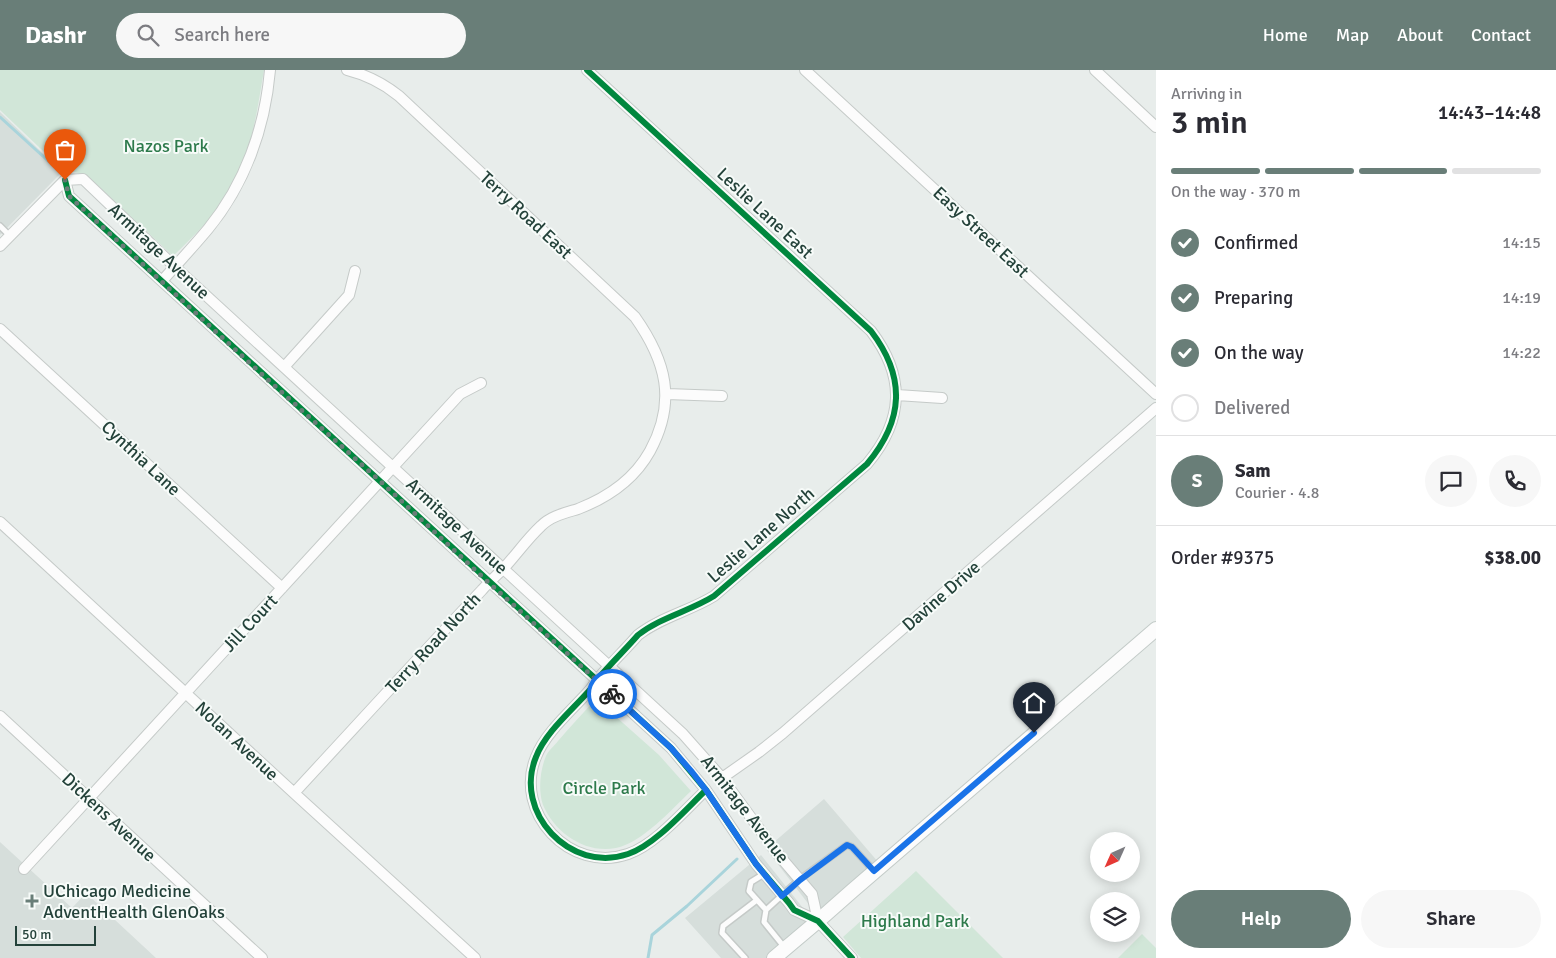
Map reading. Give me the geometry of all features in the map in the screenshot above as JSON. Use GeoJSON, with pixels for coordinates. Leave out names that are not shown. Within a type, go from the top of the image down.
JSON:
{"type":"FeatureCollection","features":[{"type":"Feature","properties":{"kind":"street"},"geometry":{"type":"LineString","coordinates":[[162,281],[208,228],[228,201],[244,171],[260,126],[268,94],[270,70]]}},
{"type":"Feature","properties":{"kind":"street","name":"Terry Road East"},"geometry":{"type":"LineString","coordinates":[[347,70],[382,83],[399,96],[635,317],[646,332],[656,352],[666,394]]}},
{"type":"Feature","properties":{"kind":"street","name":"Leslie Lane East"},"geometry":{"type":"LineString","coordinates":[[588,70],[871,332],[885,351],[892,369],[897,395]]}},
{"type":"Feature","properties":{"kind":"street","name":"Easy Street East"},"geometry":{"type":"LineString","coordinates":[[805,70],[1156,394]]}},
{"type":"Feature","properties":{"kind":"street"},"geometry":{"type":"LineString","coordinates":[[1094,70],[1156,127]]}},
{"type":"Feature","properties":{"kind":"street","name":"Armitage Avenue"},"geometry":{"type":"LineString","coordinates":[[818,922],[812,894],[777,853],[722,778],[683,734],[285,366],[174,266],[83,179],[65,180],[69,196],[671,748],[706,790],[764,874],[794,910],[818,922],[852,958]]}},
{"type":"Feature","properties":{"kind":"street"},"geometry":{"type":"LineString","coordinates":[[0,246],[65,180]]}},
{"type":"Feature","properties":{"kind":"street"},"geometry":{"type":"LineString","coordinates":[[285,366],[349,295],[356,272]]}},
{"type":"Feature","properties":{"kind":"street","name":"Cynthia Lane"},"geometry":{"type":"LineString","coordinates":[[0,329],[282,588]]}},
{"type":"Feature","properties":{"kind":"street","name":"Jill Court"},"geometry":{"type":"LineString","coordinates":[[24,869],[460,394],[481,383]]}},
{"type":"Feature","properties":{"kind":"street"},"geometry":{"type":"LineString","coordinates":[[666,394],[722,396]]}},
{"type":"Feature","properties":{"kind":"street","name":"Terry Road North"},"geometry":{"type":"LineString","coordinates":[[294,793],[542,525],[550,519],[597,501],[615,491],[628,480],[640,466],[652,446],[665,411],[666,394]]}},
{"type":"Feature","properties":{"kind":"street"},"geometry":{"type":"LineString","coordinates":[[897,395],[942,398]]}},
{"type":"Feature","properties":{"kind":"street","name":"Leslie Lane North"},"geometry":{"type":"LineString","coordinates":[[597,680],[645,630],[714,596],[867,464],[887,436],[897,395]]}},
{"type":"Feature","properties":{"kind":"street","name":"Davine Drive"},"geometry":{"type":"LineString","coordinates":[[722,778],[783,733],[1156,408]]}},
{"type":"Feature","properties":{"kind":"street","name":"Nolan Avenue"},"geometry":{"type":"LineString","coordinates":[[0,522],[475,958]]}},
{"type":"Feature","properties":{"kind":"street"},"geometry":{"type":"LineString","coordinates":[[774,958],[818,922],[874,871],[1156,628]]}},
{"type":"Feature","properties":{"kind":"street"},"geometry":{"type":"LineString","coordinates":[[597,680],[548,737],[535,758],[531,781],[531,796],[540,819],[548,831],[558,841],[587,856],[601,858],[626,855],[648,843],[706,790]]}},
{"type":"Feature","properties":{"kind":"street","name":"Dickens Avenue"},"geometry":{"type":"LineString","coordinates":[[0,716],[262,958]]}},
{"type":"Feature","properties":{"kind":"lane"},"geometry":{"type":"LineString","coordinates":[[0,226],[10,236]]}},
{"type":"Feature","properties":{"kind":"lane"},"geometry":{"type":"LineString","coordinates":[[785,948],[764,922],[766,910],[800,880],[847,845],[852,847],[874,871]]}},
{"type":"Feature","properties":{"kind":"lane"},"geometry":{"type":"LineString","coordinates":[[764,874],[751,882],[749,892],[766,910]]}},
{"type":"Feature","properties":{"kind":"lane"},"geometry":{"type":"LineString","coordinates":[[745,958],[722,933],[723,926],[757,900]]}},
{"type":"Feature","properties":{"kind":"shaded area"},"geometry":{"type":"Polygon","coordinates":[[[0,112],[62,172],[0,235],[0,112]]]}},
{"type":"Feature","properties":{"kind":"shaded area"},"geometry":{"type":"Polygon","coordinates":[[[824,799],[879,863],[817,915],[766,849],[824,799]]]}},
{"type":"Feature","properties":{"kind":"shaded area","name":"UChicago Medicine AdventHealth GlenOaks"},"geometry":{"type":"Polygon","coordinates":[[[0,842],[72,908],[86,893],[156,958],[0,958],[0,842]]]}},
{"type":"Feature","properties":{"kind":"shaded area"},"geometry":{"type":"Polygon","coordinates":[[[761,855],[814,922],[772,958],[721,958],[685,918],[761,855]]]}},
{"type":"Feature","properties":{"kind":"green space","name":"Nazos Park"},"geometry":{"type":"Polygon","coordinates":[[[0,70],[264,70],[250,140],[239,174],[216,212],[173,256],[86,175],[62,169],[0,110],[0,70]]]}},
{"type":"Feature","properties":{"kind":"green space","name":"Circle Park"},"geometry":{"type":"Polygon","coordinates":[[[596,699],[659,755],[691,791],[646,833],[626,845],[616,848],[593,848],[572,839],[563,832],[548,815],[543,805],[540,787],[541,774],[547,754],[596,699]]]}},
{"type":"Feature","properties":{"kind":"green space","name":"Highland Park"},"geometry":{"type":"Polygon","coordinates":[[[916,871],[1003,958],[861,958],[843,937],[916,871]]]}},
{"type":"Feature","properties":{"kind":"green space"},"geometry":{"type":"Polygon","coordinates":[[[1142,934],[1156,948],[1156,958],[1118,958],[1134,942],[1140,942],[1142,934]]]}},
{"type":"Feature","properties":{"kind":"waterway"},"geometry":{"type":"LineString","coordinates":[[0,117],[58,170]]}},
{"type":"Feature","properties":{"kind":"waterway"},"geometry":{"type":"LineString","coordinates":[[648,958],[652,935],[687,906],[737,859]]}},
{"type":"Feature","properties":{"kind":"cycle path"},"geometry":{"type":"LineString","coordinates":[[587,70],[871,331],[882,348],[895,382],[894,415],[879,448],[867,464],[714,596],[656,623],[638,635],[546,739],[536,757],[531,778],[533,798],[540,817],[552,834],[567,847],[586,855],[606,858],[628,854],[649,843],[706,790]]}},
{"type":"Feature","properties":{"kind":"cycle path"},"geometry":{"type":"LineString","coordinates":[[65,180],[69,196],[671,748],[706,790],[756,864],[794,910],[818,921],[852,958]]}},
{"type":"Feature","properties":{"kind":"way so far"},"geometry":{"type":"LineString","coordinates":[[65,180],[69,196],[612,694]]}},
{"type":"Feature","properties":{"kind":"place","name":"UChicago Medicine AdventHealth GlenOaks"},"geometry":{"type":"Point","coordinates":[32,901]}},
{"type":"Feature","properties":{"kind":"route"},"geometry":{"type":"LineString","coordinates":[[612,694],[671,748],[692,772],[756,864],[782,896],[847,845],[852,847],[874,871],[1034,733]]}}]}
